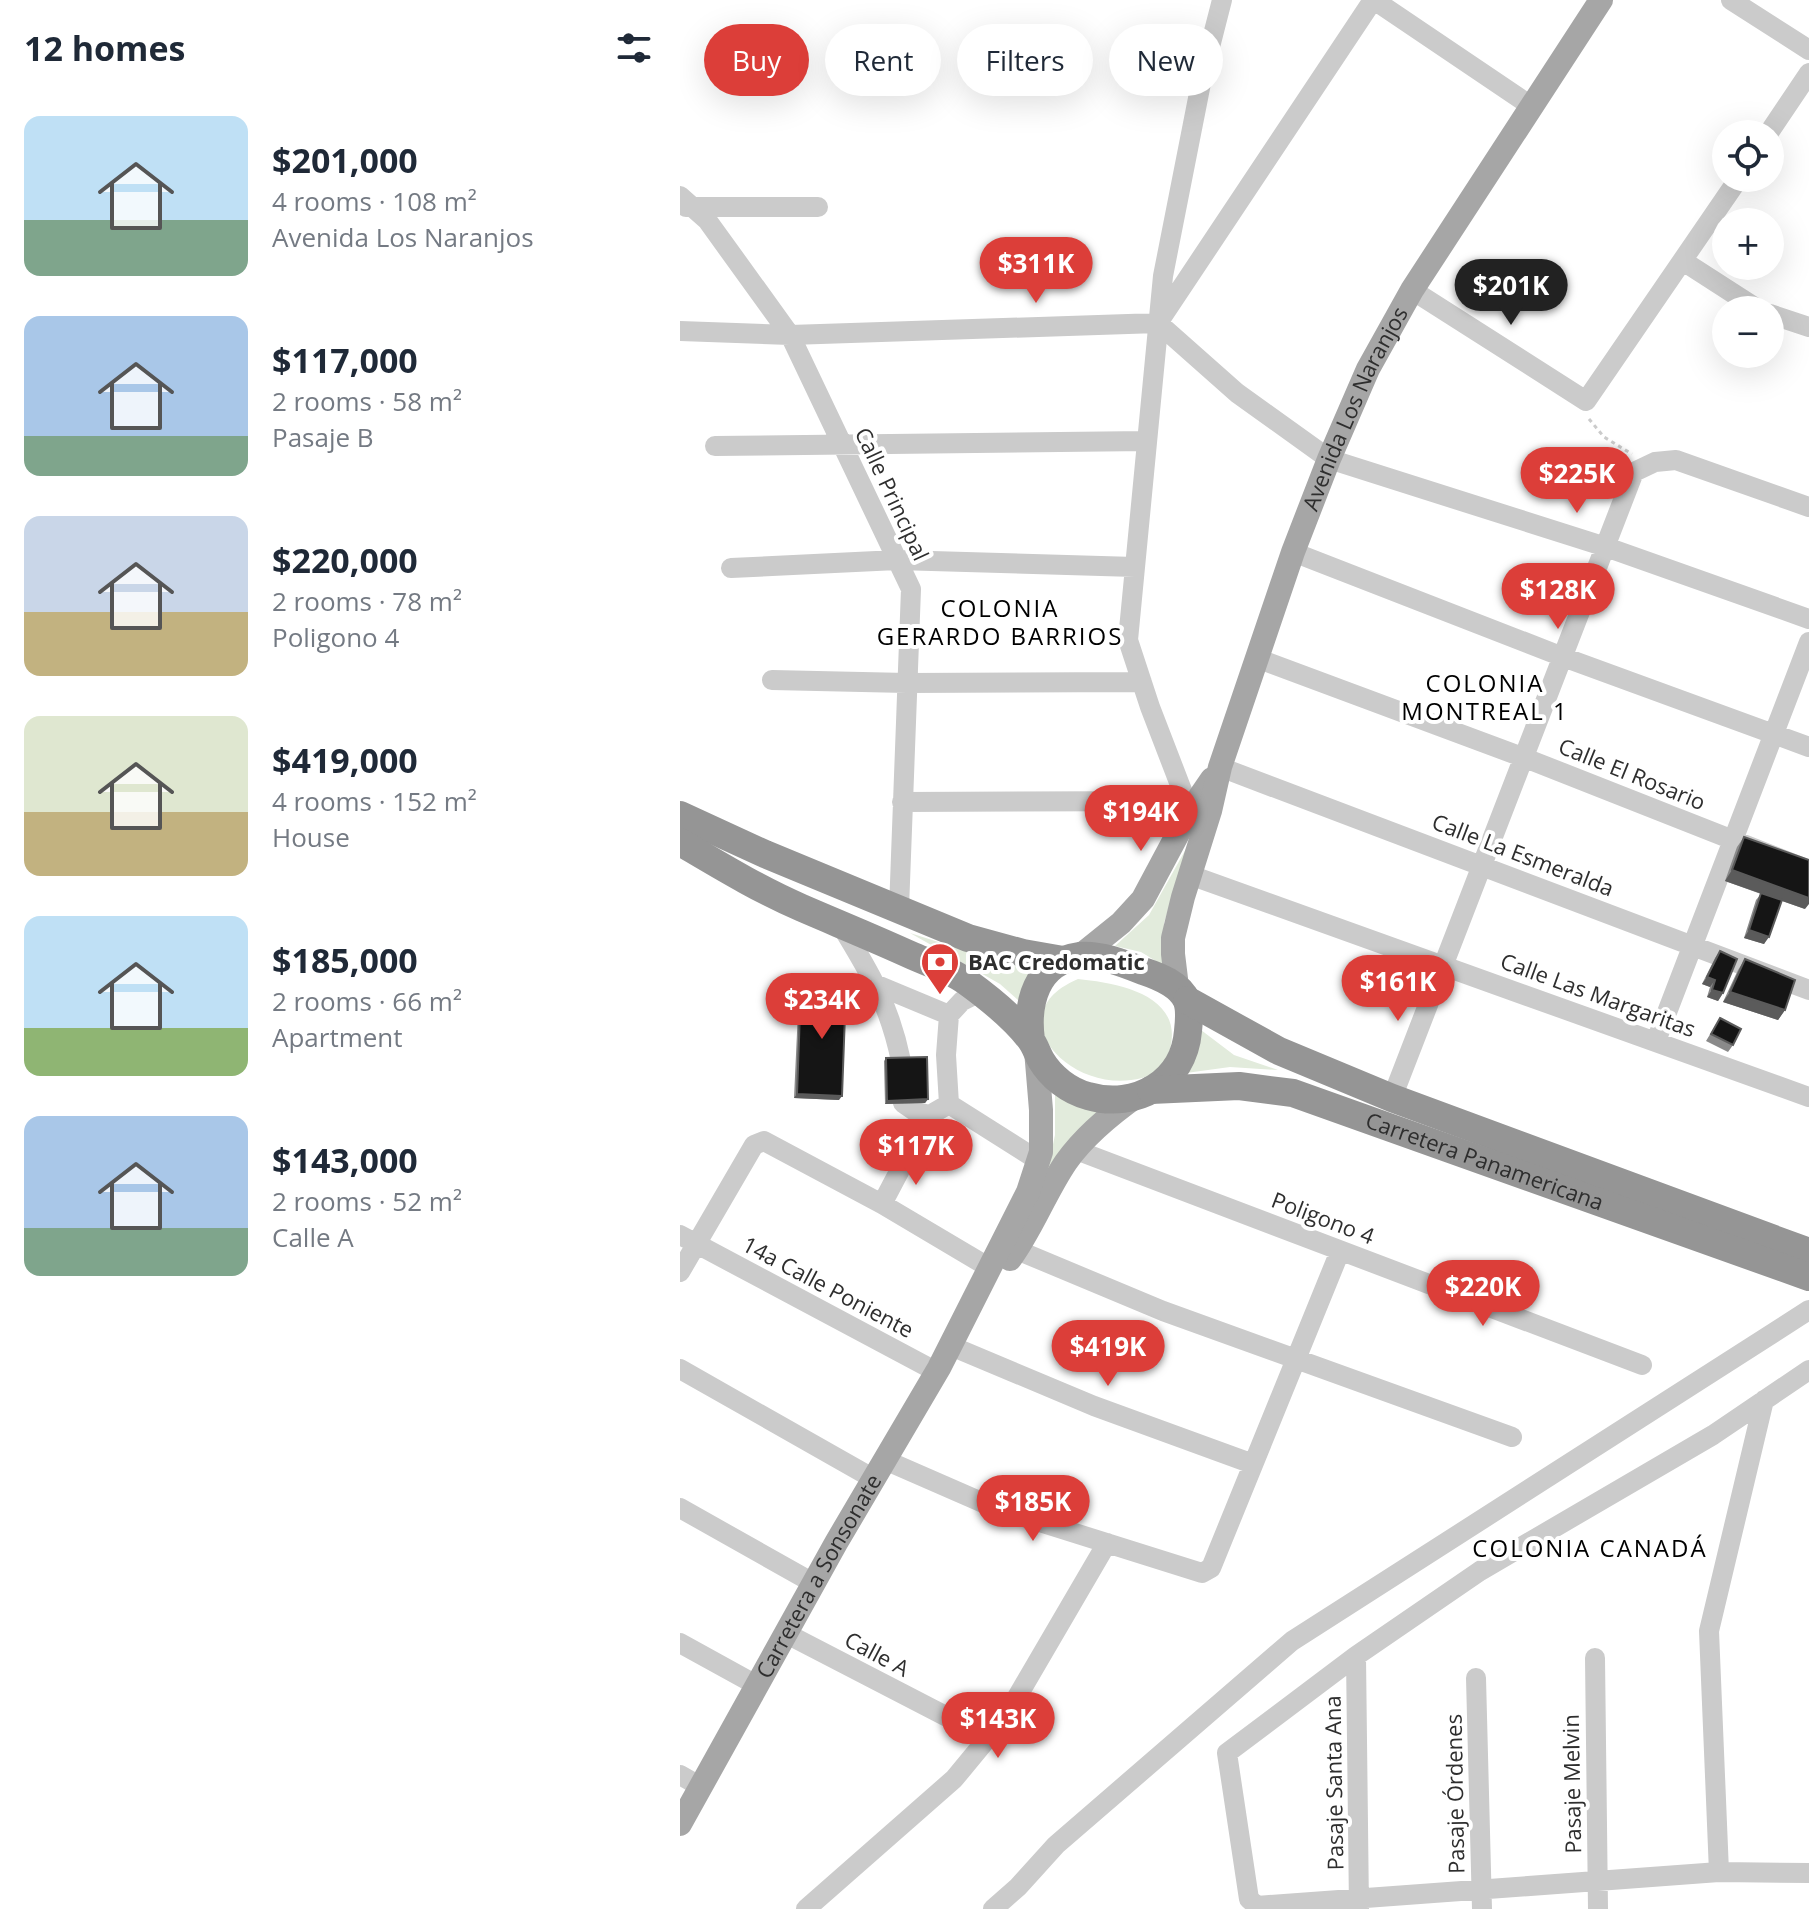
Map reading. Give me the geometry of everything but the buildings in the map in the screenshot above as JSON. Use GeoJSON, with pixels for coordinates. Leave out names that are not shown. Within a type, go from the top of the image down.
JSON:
{"type":"FeatureCollection","features":[{"type":"Feature","properties":{"kind":"highway"},"geometry":{"type":"LineString","coordinates":[[680,815],[765,854],[968,938],[1023,953],[1072,958],[1100,957],[1122,963],[1182,994],[1189,1023],[1184,1055],[1176,1070],[1145,1093],[1103,1099],[1085,1096],[1054,1077],[1034,1045],[980,992],[954,973],[799,907],[680,842]]}},
{"type":"Feature","properties":{"kind":"highway"},"geometry":{"type":"LineString","coordinates":[[1034,1045],[1029,1012],[1038,981],[1072,958]]}},
{"type":"Feature","properties":{"kind":"highway","name":"Carretera Panamericana"},"geometry":{"type":"LineString","coordinates":[[1182,994],[1279,1051],[1392,1098],[1809,1252]]}},
{"type":"Feature","properties":{"kind":"highway","name":"Carretera Panamericana"},"geometry":{"type":"LineString","coordinates":[[1145,1093],[1239,1086],[1293,1093],[1809,1277]]}},
{"type":"Feature","properties":{"kind":"main road","name":"Avenida Los Naranjos"},"geometry":{"type":"LineString","coordinates":[[1182,994],[1173,938],[1190,875],[1220,767],[1256,658],[1329,459],[1368,369],[1412,290],[1601,0]]}},
{"type":"Feature","properties":{"kind":"main road","name":"Avenida Los Naranjos"},"geometry":{"type":"LineString","coordinates":[[1072,958],[1121,923],[1143,899],[1187,806],[1220,767]]}},
{"type":"Feature","properties":{"kind":"main road","name":"Carretera a Sonsonate"},"geometry":{"type":"LineString","coordinates":[[680,1824],[690,1781],[758,1686],[937,1372],[1028,1192],[1039,1161],[1041,1110],[1034,1045]]}},
{"type":"Feature","properties":{"kind":"main road","name":"Carretera a Sonsonate"},"geometry":{"type":"LineString","coordinates":[[955,1338],[1017,1250],[1076,1150],[1104,1121],[1145,1093]]}},
{"type":"Feature","properties":{"kind":"street"},"geometry":{"type":"LineString","coordinates":[[902,802],[1187,806],[1128,640],[1163,276],[1202,78],[1222,0]]}},
{"type":"Feature","properties":{"kind":"street"},"geometry":{"type":"LineString","coordinates":[[1158,323],[1374,0],[1531,106]]}},
{"type":"Feature","properties":{"kind":"street"},"geometry":{"type":"LineString","coordinates":[[1731,0],[1809,50]]}},
{"type":"Feature","properties":{"kind":"street"},"geometry":{"type":"LineString","coordinates":[[1777,120],[1809,73]]}},
{"type":"Feature","properties":{"kind":"street"},"geometry":{"type":"LineString","coordinates":[[1412,290],[1586,401],[1730,192]]}},
{"type":"Feature","properties":{"kind":"street"},"geometry":{"type":"LineString","coordinates":[[684,204],[818,207]]}},
{"type":"Feature","properties":{"kind":"street","name":"Calle Principal"},"geometry":{"type":"LineString","coordinates":[[684,204],[707,220],[790,335],[911,589],[899,909]]}},
{"type":"Feature","properties":{"kind":"street"},"geometry":{"type":"LineString","coordinates":[[1683,261],[1737,296]]}},
{"type":"Feature","properties":{"kind":"street"},"geometry":{"type":"LineString","coordinates":[[1784,319],[1809,327]]}},
{"type":"Feature","properties":{"kind":"street"},"geometry":{"type":"LineString","coordinates":[[680,331],[790,335],[1158,323],[1237,393],[1329,459],[1606,547],[1809,619]]}},
{"type":"Feature","properties":{"kind":"street"},"geometry":{"type":"LineString","coordinates":[[715,446],[1147,441]]}},
{"type":"Feature","properties":{"kind":"street"},"geometry":{"type":"LineString","coordinates":[[1392,1098],[1634,472],[1655,462],[1676,460],[1809,507]]}},
{"type":"Feature","properties":{"kind":"street"},"geometry":{"type":"LineString","coordinates":[[1293,552],[1563,657],[1809,747]]}},
{"type":"Feature","properties":{"kind":"street"},"geometry":{"type":"LineString","coordinates":[[731,568],[897,560],[1135,567]]}},
{"type":"Feature","properties":{"kind":"street"},"geometry":{"type":"LineString","coordinates":[[1656,1041],[1809,642]]}},
{"type":"Feature","properties":{"kind":"street","name":"Calle El Rosario"},"geometry":{"type":"LineString","coordinates":[[1256,658],[1525,758],[1809,870]]}},
{"type":"Feature","properties":{"kind":"street"},"geometry":{"type":"LineString","coordinates":[[772,680],[1142,682]]}},
{"type":"Feature","properties":{"kind":"street","name":"Calle La Esmeralda"},"geometry":{"type":"LineString","coordinates":[[1220,767],[1809,990]]}},
{"type":"Feature","properties":{"kind":"street","name":"Calle Las Margaritas"},"geometry":{"type":"LineString","coordinates":[[1190,875],[1809,1097]]}},
{"type":"Feature","properties":{"kind":"street"},"geometry":{"type":"LineString","coordinates":[[839,922],[877,985],[893,1025],[901,1061]]}},
{"type":"Feature","properties":{"kind":"street"},"geometry":{"type":"LineString","coordinates":[[877,985],[949,1015]]}},
{"type":"Feature","properties":{"kind":"street"},"geometry":{"type":"LineString","coordinates":[[949,1104],[946,1055],[949,1015],[962,1001],[980,992]]}},
{"type":"Feature","properties":{"kind":"street"},"geometry":{"type":"LineString","coordinates":[[903,1103],[916,1112],[930,1115],[949,1104]]}},
{"type":"Feature","properties":{"kind":"street"},"geometry":{"type":"LineString","coordinates":[[949,1104],[1039,1161]]}},
{"type":"Feature","properties":{"kind":"street"},"geometry":{"type":"LineString","coordinates":[[680,1272],[689,1240],[754,1145],[764,1141],[882,1204],[990,1268]]}},
{"type":"Feature","properties":{"kind":"street"},"geometry":{"type":"LineString","coordinates":[[882,1204],[911,1149]]}},
{"type":"Feature","properties":{"kind":"street","name":"Poligono 4"},"geometry":{"type":"LineString","coordinates":[[1076,1150],[1642,1365]]}},
{"type":"Feature","properties":{"kind":"street","name":"14a Calle Poniente"},"geometry":{"type":"LineString","coordinates":[[689,1240],[937,1372]]}},
{"type":"Feature","properties":{"kind":"street"},"geometry":{"type":"LineString","coordinates":[[1017,1250],[1163,1311],[1512,1437]]}},
{"type":"Feature","properties":{"kind":"street"},"geometry":{"type":"LineString","coordinates":[[680,1369],[880,1469],[1202,1573],[1211,1568],[1340,1251]]}},
{"type":"Feature","properties":{"kind":"street"},"geometry":{"type":"LineString","coordinates":[[993,1909],[1056,1845],[1292,1641],[1809,1310]]}},
{"type":"Feature","properties":{"kind":"street"},"geometry":{"type":"LineString","coordinates":[[955,1338],[1094,1406],[1253,1464]]}},
{"type":"Feature","properties":{"kind":"street"},"geometry":{"type":"LineString","coordinates":[[1809,1370],[1713,1435],[1480,1571],[1356,1656],[1227,1753],[1249,1899],[1257,1906],[1482,1899],[1597,1881],[1719,1872],[1809,1873]]}},
{"type":"Feature","properties":{"kind":"street"},"geometry":{"type":"LineString","coordinates":[[1719,1872],[1709,1631],[1764,1400]]}},
{"type":"Feature","properties":{"kind":"street"},"geometry":{"type":"LineString","coordinates":[[680,1508],[815,1584]]}},
{"type":"Feature","properties":{"kind":"street"},"geometry":{"type":"LineString","coordinates":[[806,1909],[954,1779],[988,1738],[1006,1716],[1107,1543]]}},
{"type":"Feature","properties":{"kind":"street","name":"Calle A"},"geometry":{"type":"LineString","coordinates":[[787,1634],[988,1738]]}},
{"type":"Feature","properties":{"kind":"street"},"geometry":{"type":"LineString","coordinates":[[680,1643],[758,1686]]}},
{"type":"Feature","properties":{"kind":"street","name":"Pasaje Santa Ana"},"geometry":{"type":"LineString","coordinates":[[1356,1656],[1359,1904]]}},
{"type":"Feature","properties":{"kind":"street","name":"Pasaje Melvin"},"geometry":{"type":"LineString","coordinates":[[1595,1658],[1598,1909]]}},
{"type":"Feature","properties":{"kind":"street","name":"Pasaje Órdenes"},"geometry":{"type":"LineString","coordinates":[[1476,1678],[1482,1899]]}},
{"type":"Feature","properties":{"kind":"path"},"geometry":{"type":"LineString","coordinates":[[1586,401],[1590,421],[1604,437],[1624,450],[1655,462]]}},
{"type":"Feature","properties":{"kind":"green space"},"geometry":{"type":"Polygon","coordinates":[[[1187,847],[1164,923],[1164,966],[1141,952],[1115,946],[1149,915],[1187,847]]]}},
{"type":"Feature","properties":{"kind":"green space"},"geometry":{"type":"Polygon","coordinates":[[[910,933],[1008,964],[1037,966],[1019,1001],[1000,984],[910,933]]]}},
{"type":"Feature","properties":{"kind":"green space"},"geometry":{"type":"Polygon","coordinates":[[[1078,979],[1128,989],[1158,1004],[1167,1016],[1172,1031],[1169,1054],[1156,1071],[1142,1078],[1115,1081],[1090,1075],[1068,1064],[1052,1049],[1043,1031],[1043,1012],[1054,994],[1078,979]]]}},
{"type":"Feature","properties":{"kind":"green space"},"geometry":{"type":"Polygon","coordinates":[[[1201,1030],[1234,1055],[1278,1070],[1230,1067],[1186,1073],[1201,1030]]]}},
{"type":"Feature","properties":{"kind":"green space"},"geometry":{"type":"Polygon","coordinates":[[[1055,1089],[1106,1110],[1031,1208],[1049,1163],[1055,1135],[1055,1089]]]}},
{"type":"Feature","properties":{"kind":"place","name":"BAC Credomatic"},"geometry":{"type":"Point","coordinates":[940,996]}},
{"type":"Feature","properties":{"kind":"district","name":"COLONIA GERARDO BARRIOS"},"geometry":{"type":"Point","coordinates":[1000,623]}},
{"type":"Feature","properties":{"kind":"district","name":"COLONIA MONTREAL 1"},"geometry":{"type":"Point","coordinates":[1485,698]}},
{"type":"Feature","properties":{"kind":"district","name":"COLONIA CANADÁ"},"geometry":{"type":"Point","coordinates":[1590,1549]}}]}
